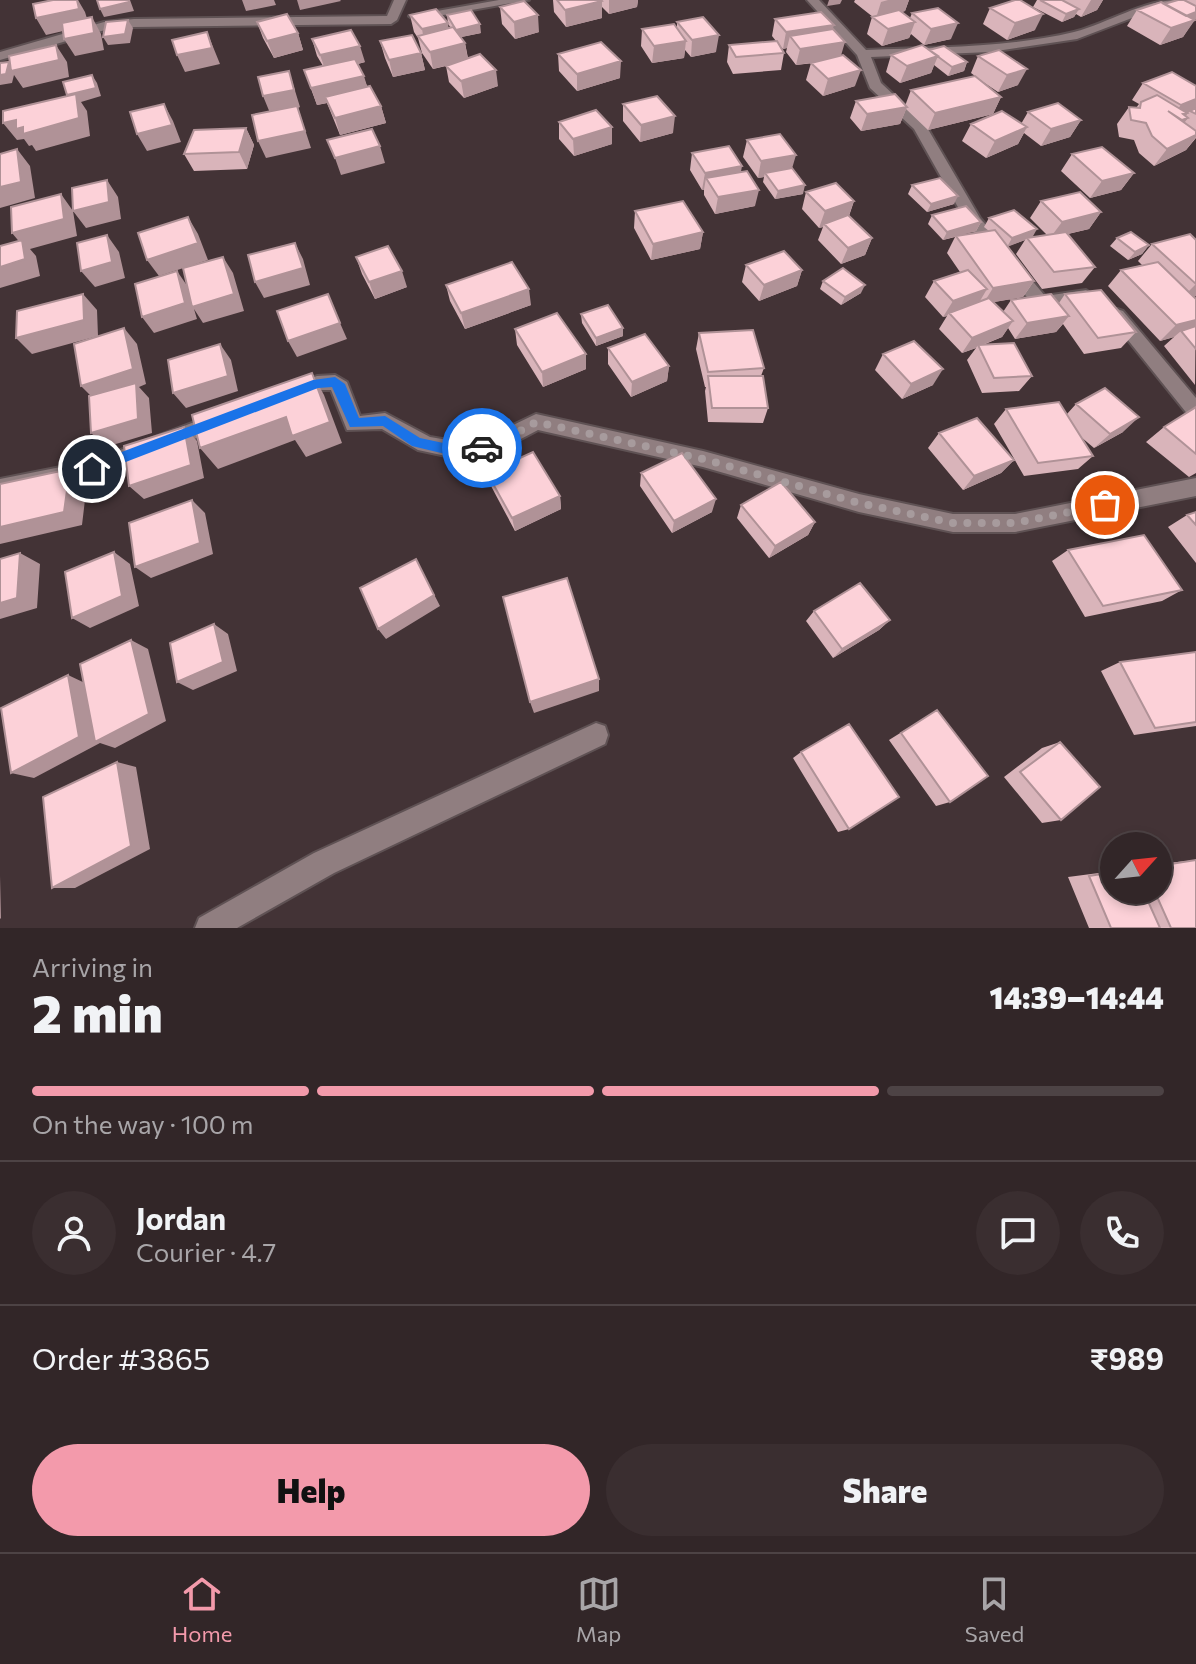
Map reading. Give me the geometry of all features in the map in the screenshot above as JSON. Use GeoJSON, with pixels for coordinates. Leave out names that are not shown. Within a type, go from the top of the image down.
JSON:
{"type":"FeatureCollection","features":[{"type":"Feature","properties":{"kind":"street"},"geometry":{"type":"LineString","coordinates":[[391,20],[400,0]]}},
{"type":"Feature","properties":{"kind":"street"},"geometry":{"type":"LineString","coordinates":[[0,56],[104,26],[391,20],[523,0]]}},
{"type":"Feature","properties":{"kind":"street"},"geometry":{"type":"LineString","coordinates":[[813,0],[863,54],[875,85],[920,127],[974,221],[1041,303],[1101,295],[1196,411]]}},
{"type":"Feature","properties":{"kind":"street"},"geometry":{"type":"LineString","coordinates":[[863,54],[990,48],[1077,35],[1173,0]]}},
{"type":"Feature","properties":{"kind":"street"},"geometry":{"type":"LineString","coordinates":[[275,399],[317,383],[335,382],[340,387],[354,424],[385,421],[416,442],[462,452],[498,444],[536,422],[703,459],[859,503],[953,523],[1015,523],[1196,487]]}},
{"type":"Feature","properties":{"kind":"street"},"geometry":{"type":"LineString","coordinates":[[0,488],[92,469],[246,410]]}},
{"type":"Feature","properties":{"kind":"street"},"geometry":{"type":"LineString","coordinates":[[209,928],[324,863],[596,735]]}},
{"type":"Feature","properties":{"kind":"building"},"geometry":{"type":"Polygon","coordinates":[[[77,0],[79,9],[36,18],[33,4],[77,0]]]}},
{"type":"Feature","properties":{"kind":"building"},"geometry":{"type":"Polygon","coordinates":[[[97,0],[129,0],[129,2],[100,9],[97,0]]]}},
{"type":"Feature","properties":{"kind":"building"},"geometry":{"type":"Polygon","coordinates":[[[557,0],[601,0],[602,1],[565,10],[557,0]]]}},
{"type":"Feature","properties":{"kind":"building"},"geometry":{"type":"Polygon","coordinates":[[[1015,0],[1043,14],[1015,23],[990,8],[1015,0]]]}},
{"type":"Feature","properties":{"kind":"building"},"geometry":{"type":"Polygon","coordinates":[[[1040,0],[1062,0],[1079,9],[1066,14],[1040,0]]]}},
{"type":"Feature","properties":{"kind":"building"},"geometry":{"type":"Polygon","coordinates":[[[1178,0],[1196,6],[1196,12],[1186,16],[1164,4],[1178,0]]]}},
{"type":"Feature","properties":{"kind":"building"},"geometry":{"type":"Polygon","coordinates":[[[524,1],[538,15],[514,22],[500,7],[524,1]]]}},
{"type":"Feature","properties":{"kind":"building"},"geometry":{"type":"Polygon","coordinates":[[[1161,2],[1195,20],[1171,28],[1137,10],[1161,2]]]}},
{"type":"Feature","properties":{"kind":"building"},"geometry":{"type":"Polygon","coordinates":[[[938,8],[958,23],[931,29],[912,13],[938,8]]]}},
{"type":"Feature","properties":{"kind":"building"},"geometry":{"type":"Polygon","coordinates":[[[436,9],[448,23],[422,29],[410,15],[436,9]]]}},
{"type":"Feature","properties":{"kind":"building"},"geometry":{"type":"Polygon","coordinates":[[[471,10],[480,24],[456,30],[447,15],[471,10]]]}},
{"type":"Feature","properties":{"kind":"building"},"geometry":{"type":"Polygon","coordinates":[[[899,10],[915,22],[888,29],[872,17],[899,10]]]}},
{"type":"Feature","properties":{"kind":"building"},"geometry":{"type":"Polygon","coordinates":[[[821,12],[834,25],[786,32],[775,19],[821,12]]]}},
{"type":"Feature","properties":{"kind":"building"},"geometry":{"type":"Polygon","coordinates":[[[287,14],[298,33],[267,41],[257,22],[287,14]]]}},
{"type":"Feature","properties":{"kind":"building"},"geometry":{"type":"Polygon","coordinates":[[[92,17],[94,33],[64,39],[62,23],[92,17]]]}},
{"type":"Feature","properties":{"kind":"building"},"geometry":{"type":"Polygon","coordinates":[[[703,17],[719,35],[692,40],[677,22],[703,17]]]}},
{"type":"Feature","properties":{"kind":"building"},"geometry":{"type":"Polygon","coordinates":[[[128,20],[125,34],[103,37],[106,22],[128,20]]]}},
{"type":"Feature","properties":{"kind":"building"},"geometry":{"type":"Polygon","coordinates":[[[674,24],[686,41],[654,46],[642,29],[674,24]]]}},
{"type":"Feature","properties":{"kind":"building"},"geometry":{"type":"Polygon","coordinates":[[[453,27],[465,43],[430,52],[418,36],[453,27]]]}},
{"type":"Feature","properties":{"kind":"building"},"geometry":{"type":"Polygon","coordinates":[[[833,29],[845,42],[800,49],[790,36],[833,29]]]}},
{"type":"Feature","properties":{"kind":"building"},"geometry":{"type":"Polygon","coordinates":[[[351,30],[360,46],[320,55],[312,39],[351,30]]]}},
{"type":"Feature","properties":{"kind":"building"},"geometry":{"type":"Polygon","coordinates":[[[207,32],[212,48],[177,55],[172,40],[207,32]]]}},
{"type":"Feature","properties":{"kind":"building"},"geometry":{"type":"Polygon","coordinates":[[[412,35],[421,53],[389,60],[380,41],[412,35]]]}},
{"type":"Feature","properties":{"kind":"building"},"geometry":{"type":"Polygon","coordinates":[[[777,41],[784,53],[736,57],[729,45],[777,41]]]}},
{"type":"Feature","properties":{"kind":"building"},"geometry":{"type":"Polygon","coordinates":[[[601,42],[621,61],[577,74],[558,54],[601,42]]]}},
{"type":"Feature","properties":{"kind":"building"},"geometry":{"type":"Polygon","coordinates":[[[56,45],[59,60],[11,71],[9,56],[56,45]]]}},
{"type":"Feature","properties":{"kind":"building"},"geometry":{"type":"Polygon","coordinates":[[[922,45],[938,56],[907,66],[891,55],[922,45]]]}},
{"type":"Feature","properties":{"kind":"building"},"geometry":{"type":"Polygon","coordinates":[[[944,46],[967,62],[952,67],[929,50],[944,46]]]}},
{"type":"Feature","properties":{"kind":"building"},"geometry":{"type":"Polygon","coordinates":[[[999,50],[1027,69],[1007,75],[978,56],[999,50]]]}},
{"type":"Feature","properties":{"kind":"building"},"geometry":{"type":"Polygon","coordinates":[[[480,54],[496,70],[461,81],[446,66],[480,54]]]}},
{"type":"Feature","properties":{"kind":"building"},"geometry":{"type":"Polygon","coordinates":[[[843,55],[861,70],[828,79],[811,63],[843,55]]]}},
{"type":"Feature","properties":{"kind":"building"},"geometry":{"type":"Polygon","coordinates":[[[355,59],[364,76],[311,88],[304,70],[355,59]]]}},
{"type":"Feature","properties":{"kind":"building"},"geometry":{"type":"Polygon","coordinates":[[[9,62],[6,74],[0,75],[0,63],[9,62]]]}},
{"type":"Feature","properties":{"kind":"building"},"geometry":{"type":"Polygon","coordinates":[[[289,71],[294,90],[263,96],[258,77],[289,71]]]}},
{"type":"Feature","properties":{"kind":"building"},"geometry":{"type":"Polygon","coordinates":[[[1172,72],[1196,86],[1196,99],[1181,105],[1143,83],[1172,72]]]}},
{"type":"Feature","properties":{"kind":"building"},"geometry":{"type":"Polygon","coordinates":[[[92,75],[96,88],[67,95],[63,82],[92,75]]]}},
{"type":"Feature","properties":{"kind":"building"},"geometry":{"type":"Polygon","coordinates":[[[975,76],[1001,97],[935,113],[911,90],[975,76]]]}},
{"type":"Feature","properties":{"kind":"building"},"geometry":{"type":"Polygon","coordinates":[[[370,86],[381,106],[335,118],[325,97],[370,86]]]}},
{"type":"Feature","properties":{"kind":"building"},"geometry":{"type":"Polygon","coordinates":[[[76,94],[79,118],[23,134],[23,127],[16,129],[16,120],[3,123],[3,111],[76,94]]]}},
{"type":"Feature","properties":{"kind":"building"},"geometry":{"type":"Polygon","coordinates":[[[895,94],[907,107],[867,114],[856,101],[895,94]]]}},
{"type":"Feature","properties":{"kind":"building"},"geometry":{"type":"Polygon","coordinates":[[[1157,95],[1187,113],[1183,114],[1188,118],[1182,120],[1168,111],[1196,131],[1196,135],[1167,149],[1152,136],[1146,123],[1131,120],[1129,107],[1140,108],[1141,102],[1157,95]]]}},
{"type":"Feature","properties":{"kind":"building"},"geometry":{"type":"Polygon","coordinates":[[[657,96],[675,116],[641,125],[623,104],[657,96]]]}},
{"type":"Feature","properties":{"kind":"building"},"geometry":{"type":"Polygon","coordinates":[[[1058,103],[1081,120],[1051,129],[1028,112],[1058,103]]]}},
{"type":"Feature","properties":{"kind":"building"},"geometry":{"type":"Polygon","coordinates":[[[164,104],[172,125],[137,134],[130,112],[164,104]]]}},
{"type":"Feature","properties":{"kind":"building"},"geometry":{"type":"Polygon","coordinates":[[[297,106],[305,131],[258,141],[252,115],[297,106]]]}},
{"type":"Feature","properties":{"kind":"building"},"geometry":{"type":"Polygon","coordinates":[[[596,110],[612,127],[573,139],[559,122],[596,110]]]}},
{"type":"Feature","properties":{"kind":"building"},"geometry":{"type":"Polygon","coordinates":[[[1002,111],[1027,127],[995,141],[971,124],[1002,111]]]}},
{"type":"Feature","properties":{"kind":"building"},"geometry":{"type":"Polygon","coordinates":[[[246,128],[239,152],[184,154],[194,130],[246,128]]]}},
{"type":"Feature","properties":{"kind":"building"},"geometry":{"type":"Polygon","coordinates":[[[372,129],[380,146],[335,158],[327,140],[372,129]]]}},
{"type":"Feature","properties":{"kind":"building"},"geometry":{"type":"Polygon","coordinates":[[[780,134],[796,155],[761,161],[747,140],[780,134]]]}},
{"type":"Feature","properties":{"kind":"building"},"geometry":{"type":"Polygon","coordinates":[[[729,146],[742,166],[705,173],[692,153],[729,146]]]}},
{"type":"Feature","properties":{"kind":"building"},"geometry":{"type":"Polygon","coordinates":[[[1102,147],[1134,173],[1102,181],[1072,154],[1102,147]]]}},
{"type":"Feature","properties":{"kind":"building"},"geometry":{"type":"Polygon","coordinates":[[[17,149],[21,182],[0,187],[0,154],[17,149]]]}},
{"type":"Feature","properties":{"kind":"building"},"geometry":{"type":"Polygon","coordinates":[[[792,168],[805,185],[778,191],[765,173],[792,168]]]}},
{"type":"Feature","properties":{"kind":"building"},"geometry":{"type":"Polygon","coordinates":[[[747,171],[759,190],[718,197],[706,178],[747,171]]]}},
{"type":"Feature","properties":{"kind":"building"},"geometry":{"type":"Polygon","coordinates":[[[940,178],[958,196],[931,204],[912,185],[940,178]]]}},
{"type":"Feature","properties":{"kind":"building"},"geometry":{"type":"Polygon","coordinates":[[[107,180],[109,202],[73,211],[72,188],[107,180]]]}},
{"type":"Feature","properties":{"kind":"building"},"geometry":{"type":"Polygon","coordinates":[[[836,183],[854,201],[825,211],[806,192],[836,183]]]}},
{"type":"Feature","properties":{"kind":"building"},"geometry":{"type":"Polygon","coordinates":[[[1080,192],[1101,212],[1062,222],[1041,201],[1080,192]]]}},
{"type":"Feature","properties":{"kind":"building"},"geometry":{"type":"Polygon","coordinates":[[[61,194],[64,219],[12,233],[11,207],[61,194]]]}},
{"type":"Feature","properties":{"kind":"building"},"geometry":{"type":"Polygon","coordinates":[[[683,201],[703,232],[653,244],[635,211],[683,201]]]}},
{"type":"Feature","properties":{"kind":"building"},"geometry":{"type":"Polygon","coordinates":[[[966,206],[981,222],[947,232],[932,215],[966,206]]]}},
{"type":"Feature","properties":{"kind":"building"},"geometry":{"type":"Polygon","coordinates":[[[1014,210],[1037,229],[1012,238],[989,218],[1014,210]]]}},
{"type":"Feature","properties":{"kind":"building"},"geometry":{"type":"Polygon","coordinates":[[[848,215],[872,238],[848,248],[824,224],[848,215]]]}},
{"type":"Feature","properties":{"kind":"building"},"geometry":{"type":"Polygon","coordinates":[[[188,217],[198,243],[147,260],[138,233],[188,217]]]}},
{"type":"Feature","properties":{"kind":"building"},"geometry":{"type":"Polygon","coordinates":[[[995,230],[1034,281],[993,288],[956,236],[995,230]]]}},
{"type":"Feature","properties":{"kind":"building"},"geometry":{"type":"Polygon","coordinates":[[[1066,232],[1095,267],[1054,272],[1027,238],[1066,232]]]}},
{"type":"Feature","properties":{"kind":"building"},"geometry":{"type":"Polygon","coordinates":[[[1131,232],[1149,245],[1135,252],[1117,238],[1131,232]]]}},
{"type":"Feature","properties":{"kind":"building"},"geometry":{"type":"Polygon","coordinates":[[[1190,234],[1196,240],[1196,284],[1152,244],[1190,234]]]}},
{"type":"Feature","properties":{"kind":"building"},"geometry":{"type":"Polygon","coordinates":[[[107,235],[112,262],[81,271],[77,243],[107,235]]]}},
{"type":"Feature","properties":{"kind":"building"},"geometry":{"type":"Polygon","coordinates":[[[22,240],[25,259],[0,267],[0,246],[22,240]]]}},
{"type":"Feature","properties":{"kind":"building"},"geometry":{"type":"Polygon","coordinates":[[[295,243],[303,268],[255,282],[248,255],[295,243]]]}},
{"type":"Feature","properties":{"kind":"building"},"geometry":{"type":"Polygon","coordinates":[[[388,246],[402,271],[369,282],[356,257],[388,246]]]}},
{"type":"Feature","properties":{"kind":"building"},"geometry":{"type":"Polygon","coordinates":[[[784,251],[802,270],[764,285],[746,265],[784,251]]]}},
{"type":"Feature","properties":{"kind":"building"},"geometry":{"type":"Polygon","coordinates":[[[223,257],[234,294],[192,307],[183,268],[223,257]]]}},
{"type":"Feature","properties":{"kind":"building"},"geometry":{"type":"Polygon","coordinates":[[[512,262],[529,289],[461,313],[446,285],[512,262]]]}},
{"type":"Feature","properties":{"kind":"building"},"geometry":{"type":"Polygon","coordinates":[[[1158,262],[1196,299],[1196,320],[1176,325],[1121,270],[1158,262]]]}},
{"type":"Feature","properties":{"kind":"building"},"geometry":{"type":"Polygon","coordinates":[[[843,268],[865,285],[845,297],[823,281],[843,268]]]}},
{"type":"Feature","properties":{"kind":"building"},"geometry":{"type":"Polygon","coordinates":[[[968,270],[987,289],[953,301],[934,281],[968,270]]]}},
{"type":"Feature","properties":{"kind":"building"},"geometry":{"type":"Polygon","coordinates":[[[177,271],[185,303],[142,317],[135,284],[177,271]]]}},
{"type":"Feature","properties":{"kind":"building"},"geometry":{"type":"Polygon","coordinates":[[[1101,290],[1136,332],[1098,338],[1065,294],[1101,290]]]}},
{"type":"Feature","properties":{"kind":"building"},"geometry":{"type":"Polygon","coordinates":[[[83,294],[84,320],[16,338],[17,311],[83,294]]]}},
{"type":"Feature","properties":{"kind":"building"},"geometry":{"type":"Polygon","coordinates":[[[328,294],[340,323],[288,341],[277,311],[328,294]]]}},
{"type":"Feature","properties":{"kind":"building"},"geometry":{"type":"Polygon","coordinates":[[[1051,294],[1069,316],[1027,323],[1011,300],[1051,294]]]}},
{"type":"Feature","properties":{"kind":"building"},"geometry":{"type":"Polygon","coordinates":[[[989,298],[1013,321],[972,338],[949,313],[989,298]]]}},
{"type":"Feature","properties":{"kind":"building"},"geometry":{"type":"Polygon","coordinates":[[[608,305],[623,328],[596,338],[581,314],[608,305]]]}},
{"type":"Feature","properties":{"kind":"building"},"geometry":{"type":"Polygon","coordinates":[[[557,313],[586,354],[542,372],[515,329],[557,313]]]}},
{"type":"Feature","properties":{"kind":"building"},"geometry":{"type":"Polygon","coordinates":[[[1196,326],[1196,349],[1181,331],[1196,326]]]}},
{"type":"Feature","properties":{"kind":"building"},"geometry":{"type":"Polygon","coordinates":[[[124,328],[133,369],[81,386],[74,344],[124,328]]]}},
{"type":"Feature","properties":{"kind":"building"},"geometry":{"type":"Polygon","coordinates":[[[753,330],[764,368],[708,372],[699,333],[753,330]]]}},
{"type":"Feature","properties":{"kind":"building"},"geometry":{"type":"Polygon","coordinates":[[[645,334],[669,366],[632,382],[608,348],[645,334]]]}},
{"type":"Feature","properties":{"kind":"building"},"geometry":{"type":"Polygon","coordinates":[[[914,341],[943,369],[911,384],[883,354],[914,341]]]}},
{"type":"Feature","properties":{"kind":"building"},"geometry":{"type":"Polygon","coordinates":[[[1014,343],[1032,376],[994,378],[978,345],[1014,343]]]}},
{"type":"Feature","properties":{"kind":"building"},"geometry":{"type":"Polygon","coordinates":[[[220,344],[228,376],[173,393],[168,360],[220,344]]]}},
{"type":"Feature","properties":{"kind":"building"},"geometry":{"type":"Polygon","coordinates":[[[312,373],[330,422],[292,436],[286,417],[200,448],[192,415],[312,373]]]}},
{"type":"Feature","properties":{"kind":"building"},"geometry":{"type":"Polygon","coordinates":[[[708,376],[763,376],[768,408],[712,408],[708,376]]]}},
{"type":"Feature","properties":{"kind":"building"},"geometry":{"type":"Polygon","coordinates":[[[136,383],[138,419],[91,433],[89,396],[136,383]]]}},
{"type":"Feature","properties":{"kind":"building"},"geometry":{"type":"Polygon","coordinates":[[[1105,388],[1139,417],[1110,434],[1076,404],[1105,388]]]}},
{"type":"Feature","properties":{"kind":"building"},"geometry":{"type":"Polygon","coordinates":[[[1059,402],[1093,456],[1038,463],[1006,409],[1059,402]]]}},
{"type":"Feature","properties":{"kind":"building"},"geometry":{"type":"Polygon","coordinates":[[[1196,407],[1196,454],[1164,427],[1196,407]]]}},
{"type":"Feature","properties":{"kind":"building"},"geometry":{"type":"Polygon","coordinates":[[[977,418],[1014,460],[974,476],[939,433],[977,418]]]}},
{"type":"Feature","properties":{"kind":"building"},"geometry":{"type":"Polygon","coordinates":[[[184,427],[191,465],[129,486],[124,446],[184,427]]]}},
{"type":"Feature","properties":{"kind":"building"},"geometry":{"type":"Polygon","coordinates":[[[533,452],[560,496],[512,518],[487,473],[533,452]]]}},
{"type":"Feature","properties":{"kind":"building"},"geometry":{"type":"Polygon","coordinates":[[[682,453],[716,499],[674,521],[641,473],[682,453]]]}},
{"type":"Feature","properties":{"kind":"building"},"geometry":{"type":"Polygon","coordinates":[[[70,469],[64,512],[0,527],[0,484],[70,469]]]}},
{"type":"Feature","properties":{"kind":"building"},"geometry":{"type":"Polygon","coordinates":[[[781,482],[815,522],[775,546],[741,505],[781,482]]]}},
{"type":"Feature","properties":{"kind":"building"},"geometry":{"type":"Polygon","coordinates":[[[192,500],[200,543],[135,567],[129,523],[192,500]]]}},
{"type":"Feature","properties":{"kind":"building"},"geometry":{"type":"Polygon","coordinates":[[[1196,512],[1196,525],[1187,515],[1196,512]]]}},
{"type":"Feature","properties":{"kind":"building"},"geometry":{"type":"Polygon","coordinates":[[[1144,535],[1182,590],[1103,606],[1068,550],[1144,535]]]}},
{"type":"Feature","properties":{"kind":"building"},"geometry":{"type":"Polygon","coordinates":[[[114,552],[122,596],[72,618],[65,572],[114,552]]]}},
{"type":"Feature","properties":{"kind":"building"},"geometry":{"type":"Polygon","coordinates":[[[20,553],[17,598],[0,603],[0,559],[20,553]]]}},
{"type":"Feature","properties":{"kind":"building"},"geometry":{"type":"Polygon","coordinates":[[[416,559],[434,595],[378,629],[360,588],[416,559]]]}},
{"type":"Feature","properties":{"kind":"building"},"geometry":{"type":"Polygon","coordinates":[[[567,578],[599,679],[530,702],[503,597],[567,578]]]}},
{"type":"Feature","properties":{"kind":"building"},"geometry":{"type":"Polygon","coordinates":[[[860,583],[890,620],[842,649],[814,611],[860,583]]]}},
{"type":"Feature","properties":{"kind":"building"},"geometry":{"type":"Polygon","coordinates":[[[214,624],[223,662],[177,682],[170,643],[214,624]]]}},
{"type":"Feature","properties":{"kind":"building"},"geometry":{"type":"Polygon","coordinates":[[[131,640],[149,714],[95,742],[80,664],[131,640]]]}},
{"type":"Feature","properties":{"kind":"building"},"geometry":{"type":"Polygon","coordinates":[[[1196,652],[1196,722],[1155,728],[1120,662],[1196,652]]]}},
{"type":"Feature","properties":{"kind":"building"},"geometry":{"type":"Polygon","coordinates":[[[68,675],[79,737],[11,773],[1,708],[68,675]]]}},
{"type":"Feature","properties":{"kind":"building"},"geometry":{"type":"Polygon","coordinates":[[[937,710],[988,776],[950,802],[901,733],[937,710]]]}},
{"type":"Feature","properties":{"kind":"building"},"geometry":{"type":"Polygon","coordinates":[[[849,724],[899,797],[849,829],[801,752],[849,724]]]}},
{"type":"Feature","properties":{"kind":"building"},"geometry":{"type":"Polygon","coordinates":[[[1060,742],[1100,787],[1061,820],[1020,772],[1060,742]]]}},
{"type":"Feature","properties":{"kind":"building"},"geometry":{"type":"Polygon","coordinates":[[[117,762],[131,846],[52,888],[43,797],[117,762]]]}},
{"type":"Feature","properties":{"kind":"building"},"geometry":{"type":"Polygon","coordinates":[[[1196,860],[1196,928],[1171,928],[1160,904],[1172,904],[1172,864],[1196,860]]]}},
{"type":"Feature","properties":{"kind":"building"},"geometry":{"type":"Polygon","coordinates":[[[1100,874],[1100,902],[1089,876],[1100,874]]]}},
{"type":"Feature","properties":{"kind":"building"},"geometry":{"type":"Polygon","coordinates":[[[1101,904],[1149,904],[1160,928],[1111,928],[1101,904]]]}},
{"type":"Feature","properties":{"kind":"way so far"},"geometry":{"type":"LineString","coordinates":[[482,448],[498,444],[536,422],[703,459],[859,503],[953,523],[1015,523],[1105,505]]}},
{"type":"Feature","properties":{"kind":"route"},"geometry":{"type":"LineString","coordinates":[[92,469],[317,383],[335,382],[340,387],[354,424],[385,421],[416,442],[462,452],[482,448]]}}]}
